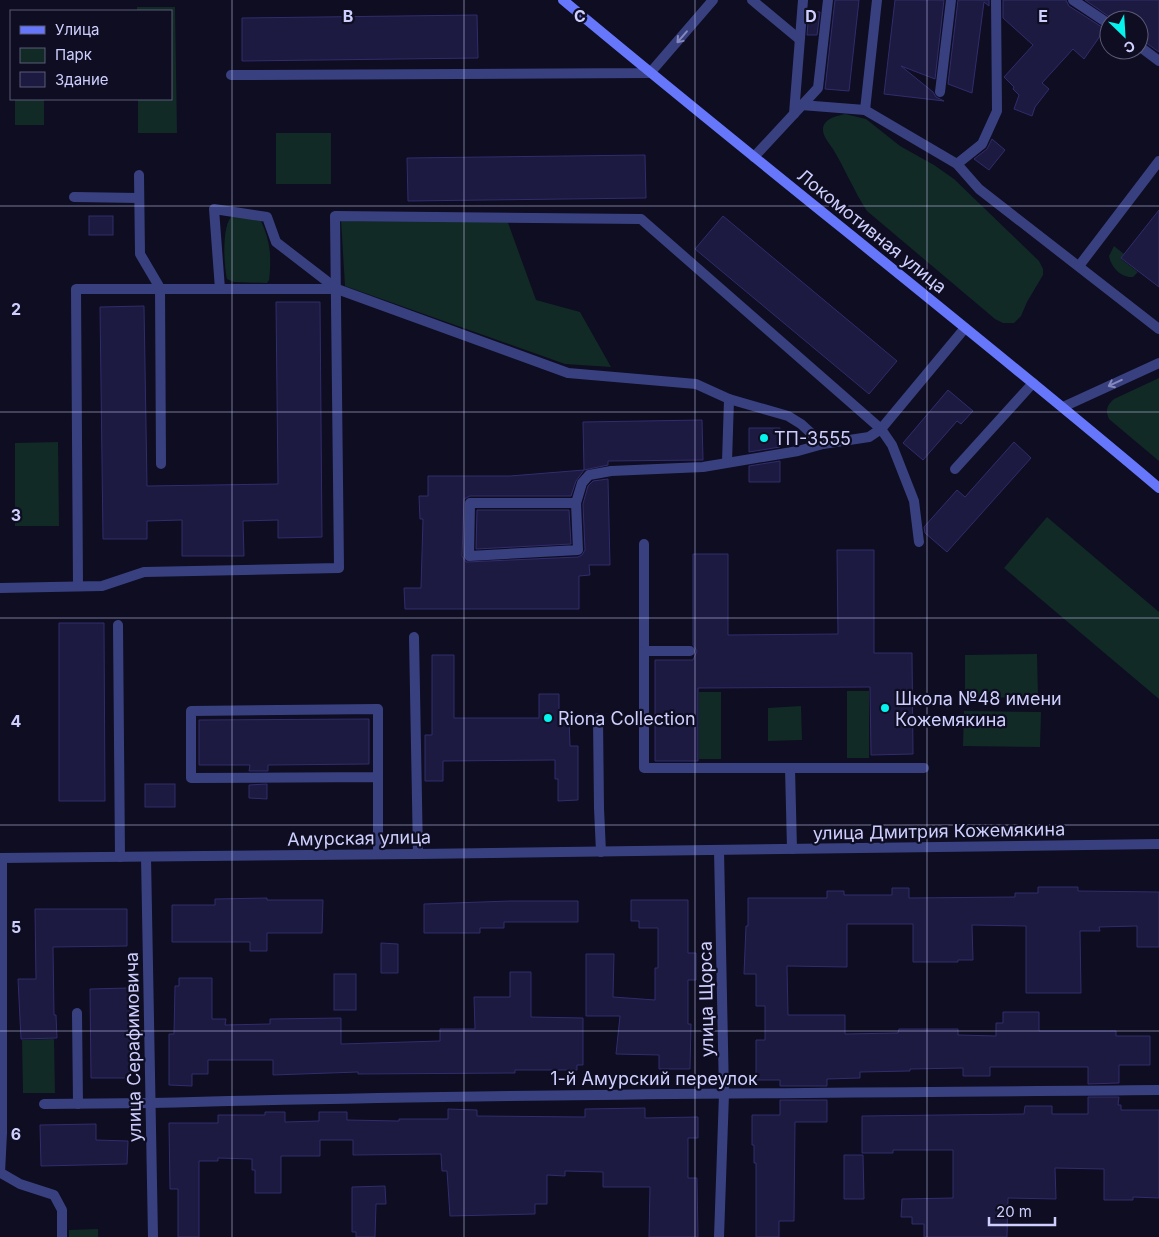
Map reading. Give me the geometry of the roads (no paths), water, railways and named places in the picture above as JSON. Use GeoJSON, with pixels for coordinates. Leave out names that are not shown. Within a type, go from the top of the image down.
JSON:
{"type":"FeatureCollection","features":[{"type":"Feature","properties":{"kind":"main road","name":"Локомотивная улица"},"geometry":{"type":"LineString","coordinates":[[563,0],[650,73],[1063,407],[1159,488]]}},
{"type":"Feature","properties":{"kind":"street"},"geometry":{"type":"LineString","coordinates":[[231,75],[650,73],[713,0]]}},
{"type":"Feature","properties":{"kind":"street"},"geometry":{"type":"LineString","coordinates":[[752,0],[799,39]]}},
{"type":"Feature","properties":{"kind":"street"},"geometry":{"type":"LineString","coordinates":[[794,114],[803,0]]}},
{"type":"Feature","properties":{"kind":"street"},"geometry":{"type":"LineString","coordinates":[[754,156],[818,88],[828,0]]}},
{"type":"Feature","properties":{"kind":"street"},"geometry":{"type":"LineString","coordinates":[[864,110],[876,0]]}},
{"type":"Feature","properties":{"kind":"street"},"geometry":{"type":"LineString","coordinates":[[940,92],[951,0]]}},
{"type":"Feature","properties":{"kind":"street"},"geometry":{"type":"LineString","coordinates":[[957,164],[982,144],[997,111],[996,0]]}},
{"type":"Feature","properties":{"kind":"street"},"geometry":{"type":"LineString","coordinates":[[1073,0],[1099,17]]}},
{"type":"Feature","properties":{"kind":"street"},"geometry":{"type":"LineString","coordinates":[[801,106],[864,110],[957,164],[979,189],[1159,329]]}},
{"type":"Feature","properties":{"kind":"street"},"geometry":{"type":"LineString","coordinates":[[1079,266],[1159,161]]}},
{"type":"Feature","properties":{"kind":"street"},"geometry":{"type":"LineString","coordinates":[[139,175],[140,254],[160,288],[161,464]]}},
{"type":"Feature","properties":{"kind":"street"},"geometry":{"type":"LineString","coordinates":[[74,197],[139,198]]}},
{"type":"Feature","properties":{"kind":"street"},"geometry":{"type":"LineString","coordinates":[[220,289],[214,209],[267,218],[276,242],[337,289],[568,373],[696,384],[729,399],[788,416],[801,424],[823,444]]}},
{"type":"Feature","properties":{"kind":"street"},"geometry":{"type":"LineString","coordinates":[[0,588],[102,586],[144,572],[339,568],[335,216],[642,219],[881,429],[892,445],[914,501],[919,542]]}},
{"type":"Feature","properties":{"kind":"street"},"geometry":{"type":"LineString","coordinates":[[78,586],[76,289],[337,289]]}},
{"type":"Feature","properties":{"kind":"street"},"geometry":{"type":"LineString","coordinates":[[576,503],[470,503],[469,556],[578,550],[576,503],[582,483],[590,475],[611,471],[703,466],[798,451],[823,444],[869,437],[881,429],[965,328]]}},
{"type":"Feature","properties":{"kind":"street"},"geometry":{"type":"LineString","coordinates":[[1063,407],[1159,363]]}},
{"type":"Feature","properties":{"kind":"street"},"geometry":{"type":"LineString","coordinates":[[955,470],[1033,383]]}},
{"type":"Feature","properties":{"kind":"street"},"geometry":{"type":"LineString","coordinates":[[727,462],[729,399]]}},
{"type":"Feature","properties":{"kind":"street"},"geometry":{"type":"LineString","coordinates":[[644,544],[644,768],[924,768]]}},
{"type":"Feature","properties":{"kind":"street"},"geometry":{"type":"LineString","coordinates":[[118,625],[120,857]]}},
{"type":"Feature","properties":{"kind":"street"},"geometry":{"type":"LineString","coordinates":[[414,637],[418,854]]}},
{"type":"Feature","properties":{"kind":"street"},"geometry":{"type":"LineString","coordinates":[[644,651],[690,651]]}},
{"type":"Feature","properties":{"kind":"street"},"geometry":{"type":"LineString","coordinates":[[378,777],[191,778],[191,712],[378,709],[378,777],[378,854]]}},
{"type":"Feature","properties":{"kind":"street"},"geometry":{"type":"LineString","coordinates":[[598,718],[601,852]]}},
{"type":"Feature","properties":{"kind":"street"},"geometry":{"type":"LineString","coordinates":[[790,768],[792,849]]}},
{"type":"Feature","properties":{"kind":"street","name":"улица Дмитрия Кожемякина"},"geometry":{"type":"LineString","coordinates":[[718,850],[1159,844]]}},
{"type":"Feature","properties":{"kind":"street","name":"Амурская улица"},"geometry":{"type":"LineString","coordinates":[[1,858],[718,850]]}},
{"type":"Feature","properties":{"kind":"street","name":"улица Щорса"},"geometry":{"type":"LineString","coordinates":[[718,850],[724,1094],[719,1237]]}},
{"type":"Feature","properties":{"kind":"street","name":"улица Серафимовича"},"geometry":{"type":"LineString","coordinates":[[146,856],[153,1237]]}},
{"type":"Feature","properties":{"kind":"street"},"geometry":{"type":"LineString","coordinates":[[1,858],[0,1172],[20,1184],[54,1195],[62,1210],[62,1237]]}},
{"type":"Feature","properties":{"kind":"street"},"geometry":{"type":"LineString","coordinates":[[77,1013],[78,1104]]}},
{"type":"Feature","properties":{"kind":"street","name":"1-й Амурский переулок"},"geometry":{"type":"LineString","coordinates":[[44,1104],[334,1098],[1159,1090]]}},
{"type":"Feature","properties":{"kind":"place","name":"ТП-3555"},"geometry":{"type":"Point","coordinates":[764,438]}},
{"type":"Feature","properties":{"kind":"place","name":"Школа №48 имени Кожемякина"},"geometry":{"type":"Point","coordinates":[885,708]}},
{"type":"Feature","properties":{"kind":"place","name":"Riona Collection"},"geometry":{"type":"Point","coordinates":[548,718]}}]}
